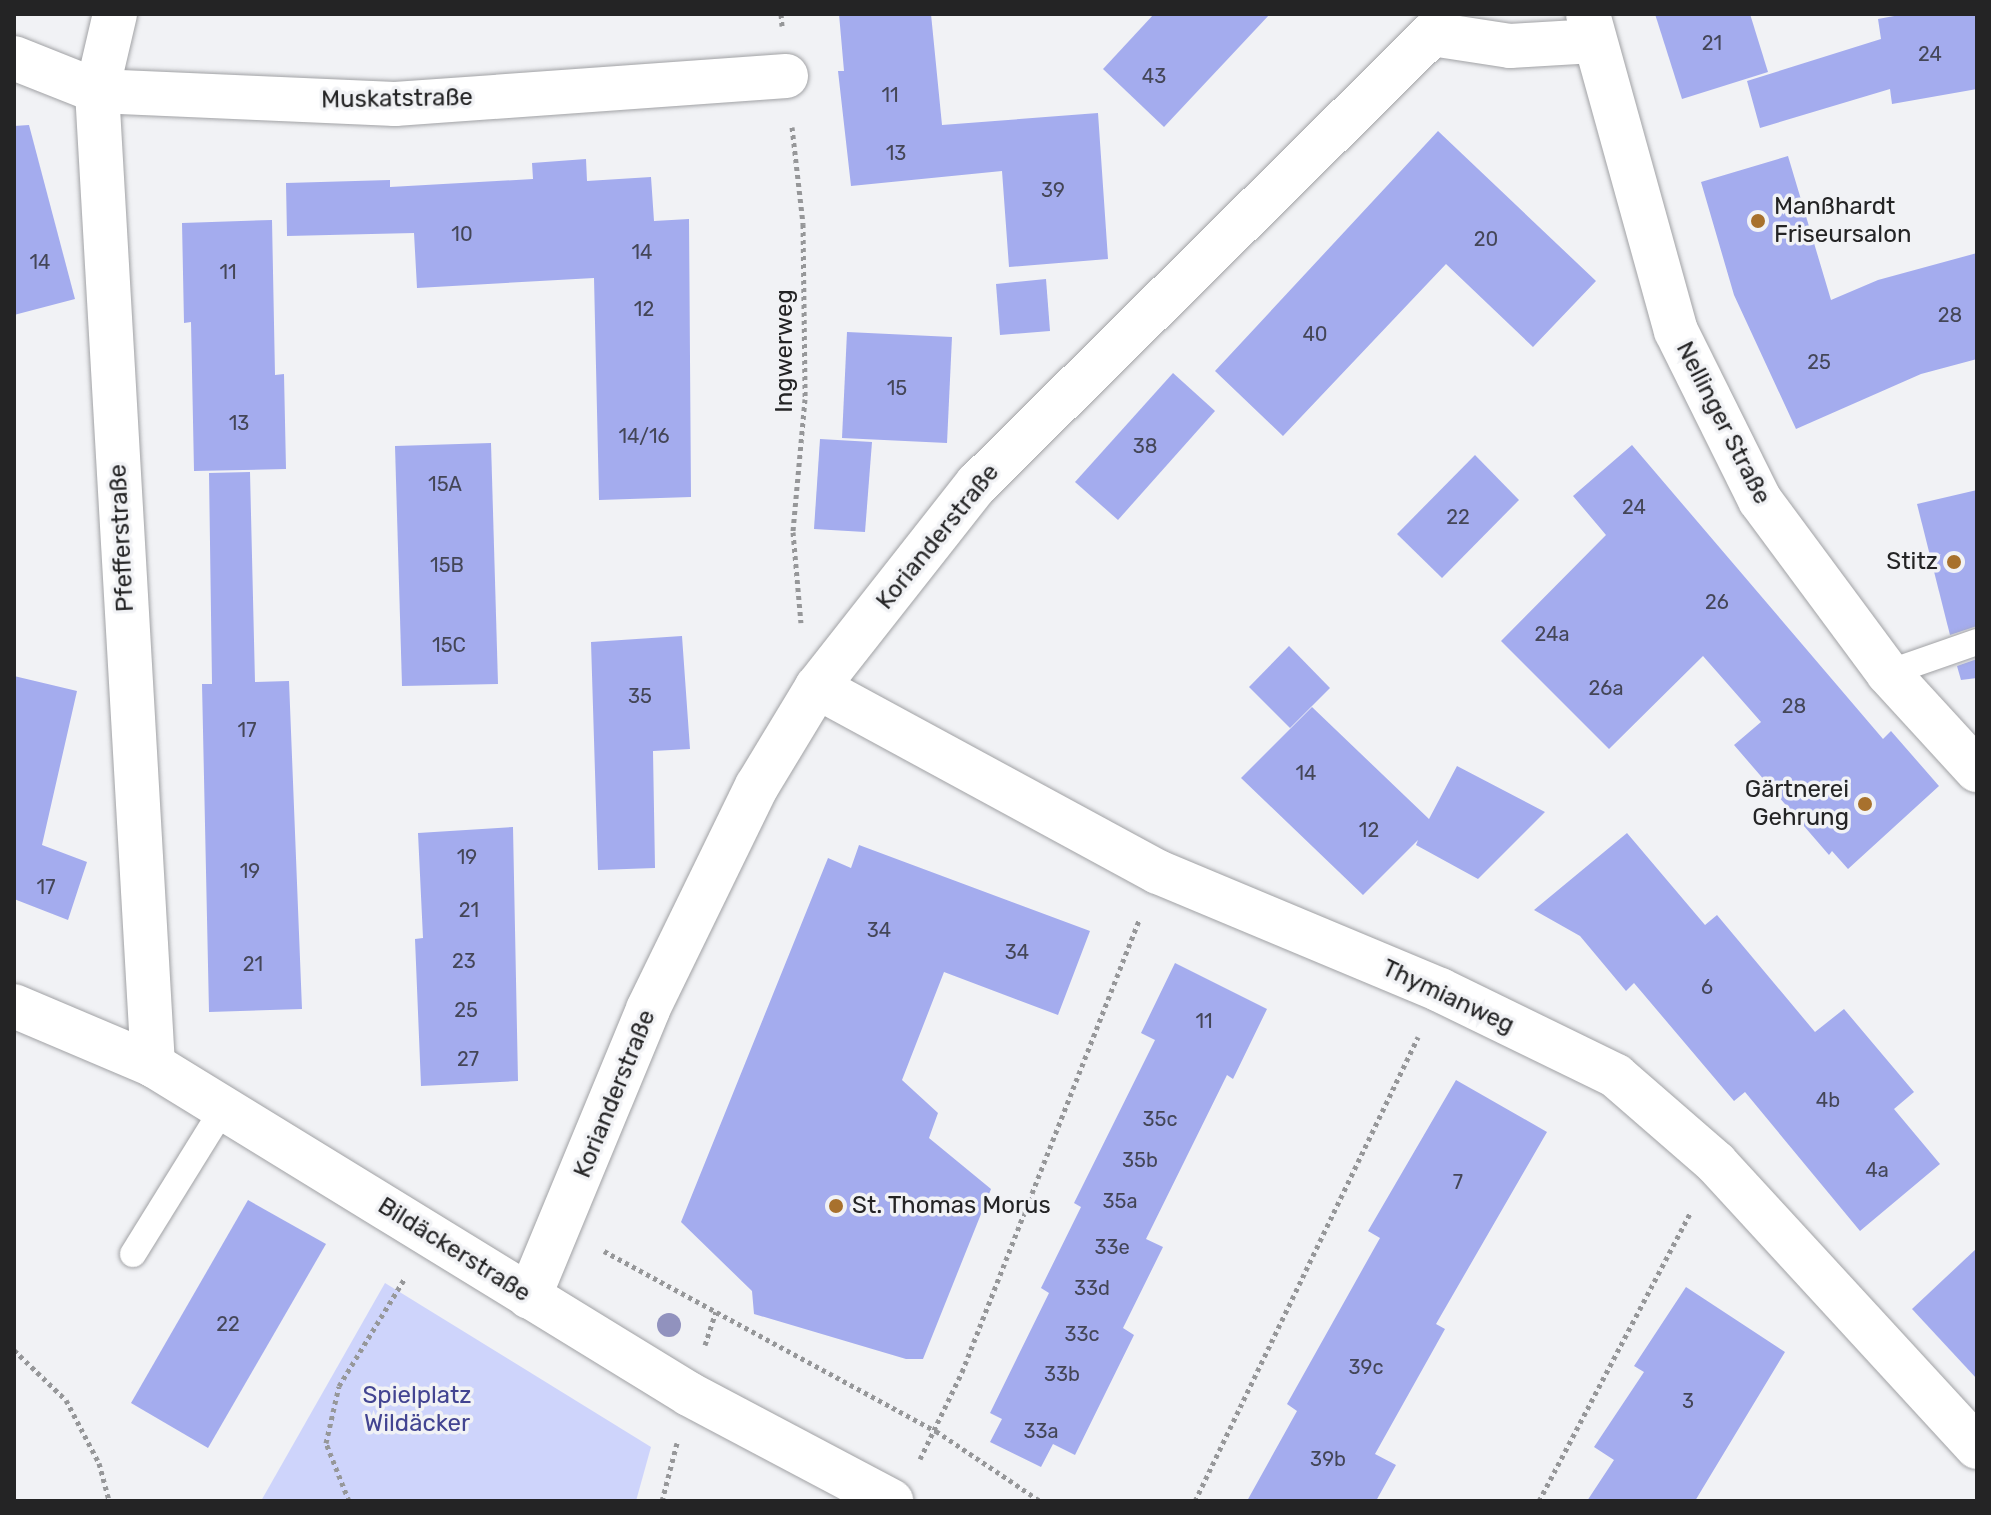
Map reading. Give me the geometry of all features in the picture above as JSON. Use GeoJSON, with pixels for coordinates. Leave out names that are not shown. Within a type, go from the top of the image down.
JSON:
{"type":"FeatureCollection","features":[{"type":"Feature","properties":{"kind":"street","name":"Pfefferstraße"},"geometry":{"type":"LineString","coordinates":[[115,14],[97,91],[153,1065]]}},
{"type":"Feature","properties":{"kind":"street","name":"Korianderstraße"},"geometry":{"type":"LineString","coordinates":[[529,1297],[561,1228],[648,1009],[757,786],[817,687],[977,484],[1430,24],[1510,46],[1591,28]]}},
{"type":"Feature","properties":{"kind":"street","name":"Nellinger Straße"},"geometry":{"type":"LineString","coordinates":[[1591,28],[1676,331],[1760,500],[1888,673],[1977,770]]}},
{"type":"Feature","properties":{"kind":"street","name":"Muskatstraße"},"geometry":{"type":"LineString","coordinates":[[14,58],[97,91],[395,104],[786,76]]}},
{"type":"Feature","properties":{"kind":"street","name":"Thymianweg"},"geometry":{"type":"LineString","coordinates":[[817,687],[1158,872],[1440,990],[1616,1076],[1716,1163],[1977,1447]]}},
{"type":"Feature","properties":{"kind":"street","name":"Bildäckerstraße"},"geometry":{"type":"LineString","coordinates":[[14,1006],[153,1065],[689,1394],[891,1501]]}},
{"type":"Feature","properties":{"kind":"lane"},"geometry":{"type":"LineString","coordinates":[[1888,673],[1977,642]]}},
{"type":"Feature","properties":{"kind":"lane"},"geometry":{"type":"LineString","coordinates":[[133,1254],[223,1109]]}},
{"type":"Feature","properties":{"kind":"path","name":"Ingwerweg"},"geometry":{"type":"LineString","coordinates":[[781,14],[803,224],[805,399],[793,532],[796,602],[817,687]]}},
{"type":"Feature","properties":{"kind":"path"},"geometry":{"type":"LineString","coordinates":[[916,1466],[936,1431],[1158,872]]}},
{"type":"Feature","properties":{"kind":"path"},"geometry":{"type":"LineString","coordinates":[[1195,1501],[1440,990]]}},
{"type":"Feature","properties":{"kind":"path"},"geometry":{"type":"LineString","coordinates":[[1539,1501],[1716,1163]]}},
{"type":"Feature","properties":{"kind":"path"},"geometry":{"type":"LineString","coordinates":[[561,1228],[936,1431],[1040,1501]]}},
{"type":"Feature","properties":{"kind":"path"},"geometry":{"type":"LineString","coordinates":[[349,1501],[326,1443],[339,1386],[430,1236]]}},
{"type":"Feature","properties":{"kind":"path"},"geometry":{"type":"LineString","coordinates":[[14,1350],[66,1400],[99,1463],[109,1501]]}},
{"type":"Feature","properties":{"kind":"green space","name":"Spielplatz Wildäcker"},"geometry":{"type":"Polygon","coordinates":[[[385,1283],[651,1447],[636,1501],[261,1501],[385,1283]]]}},
{"type":"Feature","properties":{"kind":"building"},"geometry":{"type":"Polygon","coordinates":[[[839,14],[931,14],[942,125],[1098,113],[1108,259],[1009,267],[1002,171],[851,186],[838,71],[844,71],[839,14]]]}},
{"type":"Feature","properties":{"kind":"building"},"geometry":{"type":"Polygon","coordinates":[[[1154,14],[1270,14],[1164,127],[1103,69],[1154,14]]]}},
{"type":"Feature","properties":{"kind":"building"},"geometry":{"type":"Polygon","coordinates":[[[1655,14],[1750,14],[1768,72],[1682,99],[1655,14]]]}},
{"type":"Feature","properties":{"kind":"building"},"geometry":{"type":"Polygon","coordinates":[[[1905,14],[1977,14],[1977,89],[1892,104],[1890,89],[1760,128],[1747,81],[1881,39],[1878,19],[1905,14]]]}},
{"type":"Feature","properties":{"kind":"building"},"geometry":{"type":"Polygon","coordinates":[[[29,125],[75,299],[14,315],[14,126],[29,125]]]}},
{"type":"Feature","properties":{"kind":"building"},"geometry":{"type":"Polygon","coordinates":[[[1438,131],[1596,281],[1533,347],[1446,264],[1283,436],[1215,371],[1438,131]]]}},
{"type":"Feature","properties":{"kind":"building"},"geometry":{"type":"Polygon","coordinates":[[[1788,156],[1831,300],[1878,280],[1977,253],[1977,359],[1921,374],[1796,429],[1734,295],[1701,182],[1788,156]]]}},
{"type":"Feature","properties":{"kind":"building"},"geometry":{"type":"Polygon","coordinates":[[[586,159],[587,181],[651,177],[654,221],[689,219],[691,497],[599,500],[594,278],[417,288],[414,233],[287,236],[286,183],[390,180],[390,187],[533,179],[532,163],[586,159]]]}},
{"type":"Feature","properties":{"kind":"building"},"geometry":{"type":"Polygon","coordinates":[[[272,220],[275,375],[284,374],[286,469],[194,471],[191,322],[184,323],[182,223],[272,220]]]}},
{"type":"Feature","properties":{"kind":"building"},"geometry":{"type":"Polygon","coordinates":[[[1046,279],[1050,331],[1000,335],[996,284],[1046,279]]]}},
{"type":"Feature","properties":{"kind":"building"},"geometry":{"type":"Polygon","coordinates":[[[847,332],[952,337],[947,443],[842,438],[847,332]]]}},
{"type":"Feature","properties":{"kind":"building"},"geometry":{"type":"Polygon","coordinates":[[[1173,373],[1215,411],[1118,520],[1075,482],[1173,373]]]}},
{"type":"Feature","properties":{"kind":"building"},"geometry":{"type":"Polygon","coordinates":[[[820,439],[872,442],[865,532],[814,529],[820,439]]]}},
{"type":"Feature","properties":{"kind":"building"},"geometry":{"type":"Polygon","coordinates":[[[491,443],[498,684],[402,686],[395,446],[491,443]]]}},
{"type":"Feature","properties":{"kind":"building"},"geometry":{"type":"Polygon","coordinates":[[[1632,445],[1883,739],[1891,731],[1939,786],[1848,869],[1832,851],[1829,855],[1734,745],[1761,722],[1703,656],[1609,749],[1501,641],[1606,535],[1573,496],[1632,445]]]}},
{"type":"Feature","properties":{"kind":"building"},"geometry":{"type":"Polygon","coordinates":[[[1475,455],[1519,500],[1442,578],[1397,534],[1475,455]]]}},
{"type":"Feature","properties":{"kind":"building"},"geometry":{"type":"Polygon","coordinates":[[[250,472],[255,682],[289,681],[302,1009],[209,1012],[202,684],[212,684],[209,473],[250,472]]]}},
{"type":"Feature","properties":{"kind":"building","name":"Stitz"},"geometry":{"type":"Polygon","coordinates":[[[1977,490],[1977,626],[1950,635],[1917,504],[1977,490]]]}},
{"type":"Feature","properties":{"kind":"building"},"geometry":{"type":"Polygon","coordinates":[[[682,636],[690,749],[653,751],[655,868],[598,870],[591,642],[682,636]]]}},
{"type":"Feature","properties":{"kind":"building"},"geometry":{"type":"Polygon","coordinates":[[[1289,646],[1330,688],[1290,728],[1249,687],[1289,646]]]}},
{"type":"Feature","properties":{"kind":"building"},"geometry":{"type":"Polygon","coordinates":[[[1977,659],[1977,678],[1961,680],[1957,666],[1977,659]]]}},
{"type":"Feature","properties":{"kind":"building"},"geometry":{"type":"Polygon","coordinates":[[[14,676],[77,691],[42,845],[87,862],[68,920],[14,899],[14,676]]]}},
{"type":"Feature","properties":{"kind":"building"},"geometry":{"type":"Polygon","coordinates":[[[1312,707],[1429,819],[1457,766],[1545,812],[1478,879],[1416,845],[1418,840],[1363,895],[1241,778],[1312,707]]]}},
{"type":"Feature","properties":{"kind":"building"},"geometry":{"type":"Polygon","coordinates":[[[513,827],[518,1081],[421,1086],[415,939],[423,938],[418,833],[513,827]]]}},
{"type":"Feature","properties":{"kind":"building"},"geometry":{"type":"Polygon","coordinates":[[[1627,833],[1705,925],[1717,915],[1815,1032],[1844,1009],[1914,1092],[1894,1109],[1940,1164],[1860,1231],[1745,1092],[1734,1101],[1634,983],[1626,991],[1580,936],[1534,910],[1627,833]]]}},
{"type":"Feature","properties":{"kind":"building","name":"St. Thomas Morus"},"geometry":{"type":"Polygon","coordinates":[[[859,845],[1090,931],[1058,1015],[944,972],[902,1080],[938,1113],[929,1138],[991,1189],[923,1359],[906,1359],[754,1314],[752,1291],[681,1222],[828,858],[851,868],[859,845]]]}},
{"type":"Feature","properties":{"kind":"building"},"geometry":{"type":"Polygon","coordinates":[[[1175,963],[1267,1009],[1233,1079],[1227,1075],[1146,1239],[1163,1247],[1123,1328],[1134,1335],[1075,1455],[1053,1444],[1041,1467],[990,1442],[1002,1419],[990,1413],[1049,1293],[1041,1288],[1081,1207],[1074,1203],[1155,1040],[1141,1033],[1175,963]]]}},
{"type":"Feature","properties":{"kind":"building"},"geometry":{"type":"Polygon","coordinates":[[[1456,1080],[1547,1132],[1436,1324],[1445,1329],[1375,1454],[1396,1465],[1376,1501],[1247,1501],[1297,1411],[1287,1404],[1380,1238],[1368,1231],[1456,1080]]]}},
{"type":"Feature","properties":{"kind":"building"},"geometry":{"type":"Polygon","coordinates":[[[248,1200],[326,1244],[208,1448],[131,1403],[248,1200]]]}},
{"type":"Feature","properties":{"kind":"building"},"geometry":{"type":"Polygon","coordinates":[[[1977,1248],[1977,1379],[1912,1309],[1977,1248]]]}},
{"type":"Feature","properties":{"kind":"building"},"geometry":{"type":"Polygon","coordinates":[[[1686,1287],[1785,1352],[1695,1501],[1587,1501],[1614,1460],[1594,1447],[1644,1372],[1634,1366],[1686,1287]]]}},
{"type":"Feature","properties":{"kind":"place","name":"Manßhardt Friseursalon"},"geometry":{"type":"Point","coordinates":[1758,221]}},
{"type":"Feature","properties":{"kind":"place","name":"Stitz"},"geometry":{"type":"Point","coordinates":[1954,562]}},
{"type":"Feature","properties":{"kind":"place","name":"Gärtnerei Gehrung"},"geometry":{"type":"Point","coordinates":[1865,804]}},
{"type":"Feature","properties":{"kind":"place","name":"St. Thomas Morus"},"geometry":{"type":"Point","coordinates":[836,1206]}}]}
